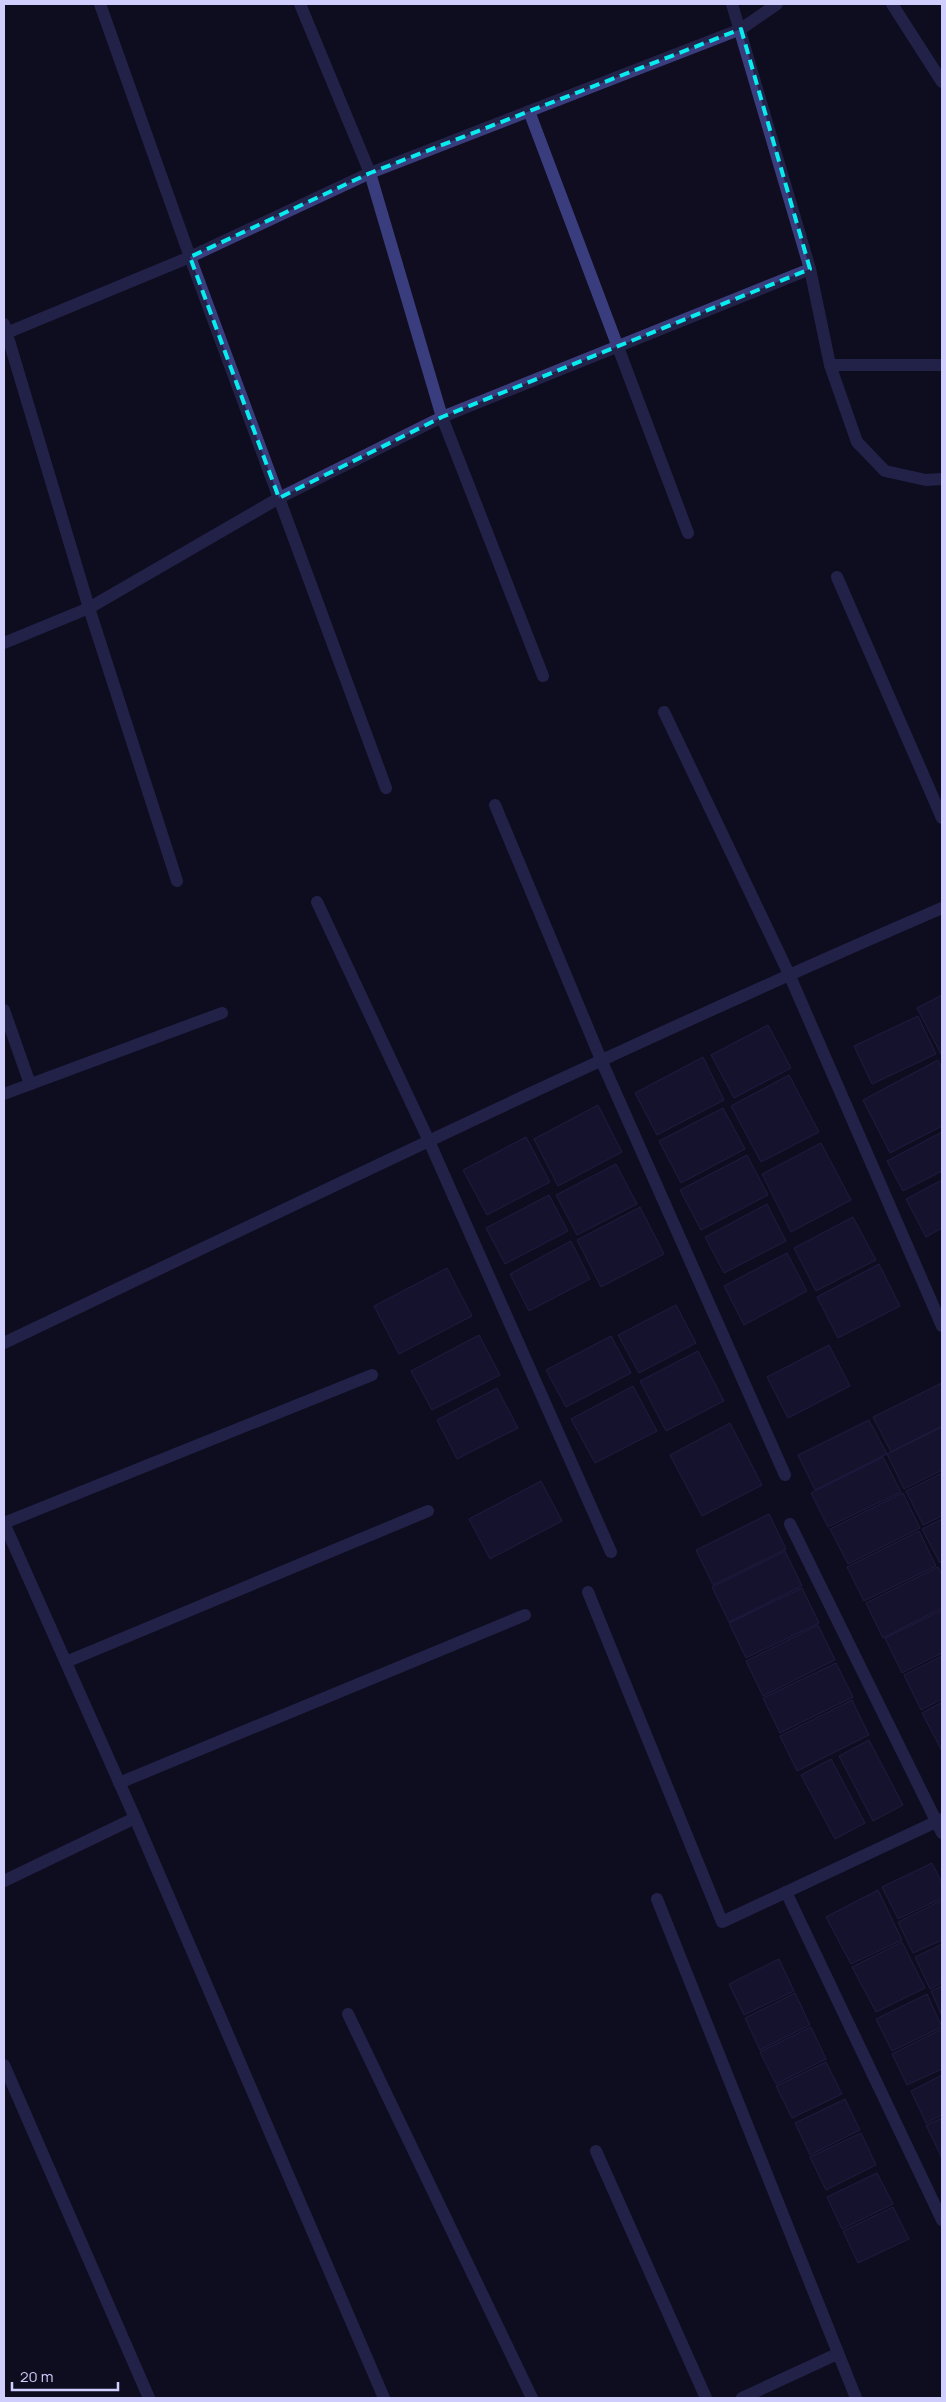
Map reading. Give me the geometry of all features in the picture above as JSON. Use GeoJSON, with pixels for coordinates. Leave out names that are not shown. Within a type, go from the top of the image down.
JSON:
{"type":"FeatureCollection","features":[{"type":"Feature","properties":{"kind":"street"},"geometry":{"type":"LineString","coordinates":[[100,4],[190,257],[386,788]]}},
{"type":"Feature","properties":{"kind":"street"},"geometry":{"type":"LineString","coordinates":[[300,4],[370,173],[442,418],[543,676]]}},
{"type":"Feature","properties":{"kind":"street"},"geometry":{"type":"LineString","coordinates":[[732,4],[741,29],[810,269],[830,365],[858,442],[885,472],[926,480],[942,479]]}},
{"type":"Feature","properties":{"kind":"street"},"geometry":{"type":"LineString","coordinates":[[177,881],[89,608],[5,331],[190,257],[370,173],[741,29],[777,4]]}},
{"type":"Feature","properties":{"kind":"street"},"geometry":{"type":"LineString","coordinates":[[892,4],[942,82]]}},
{"type":"Feature","properties":{"kind":"street"},"geometry":{"type":"LineString","coordinates":[[529,111],[617,349],[688,533]]}},
{"type":"Feature","properties":{"kind":"street"},"geometry":{"type":"LineString","coordinates":[[4,643],[89,608],[279,498],[442,418],[617,349],[810,269]]}},
{"type":"Feature","properties":{"kind":"street"},"geometry":{"type":"LineString","coordinates":[[830,365],[942,365]]}},
{"type":"Feature","properties":{"kind":"street"},"geometry":{"type":"LineString","coordinates":[[837,577],[942,818]]}},
{"type":"Feature","properties":{"kind":"street"},"geometry":{"type":"LineString","coordinates":[[664,712],[790,974],[942,1326]]}},
{"type":"Feature","properties":{"kind":"street"},"geometry":{"type":"LineString","coordinates":[[494,805],[602,1062],[785,1475]]}},
{"type":"Feature","properties":{"kind":"street"},"geometry":{"type":"LineString","coordinates":[[317,902],[429,1141],[611,1552]]}},
{"type":"Feature","properties":{"kind":"street"},"geometry":{"type":"LineString","coordinates":[[4,1343],[429,1141],[790,974],[942,908]]}},
{"type":"Feature","properties":{"kind":"street"},"geometry":{"type":"LineString","coordinates":[[4,1010],[30,1084]]}},
{"type":"Feature","properties":{"kind":"street"},"geometry":{"type":"LineString","coordinates":[[4,1094],[222,1013]]}},
{"type":"Feature","properties":{"kind":"street"},"geometry":{"type":"LineString","coordinates":[[372,1376],[4,1523],[120,1783],[384,2398]]}},
{"type":"Feature","properties":{"kind":"street"},"geometry":{"type":"LineString","coordinates":[[66,1662],[428,1510]]}},
{"type":"Feature","properties":{"kind":"street"},"geometry":{"type":"LineString","coordinates":[[588,1592],[722,1922],[940,1824],[790,1524]]}},
{"type":"Feature","properties":{"kind":"street"},"geometry":{"type":"LineString","coordinates":[[120,1783],[525,1615]]}},
{"type":"Feature","properties":{"kind":"street"},"geometry":{"type":"LineString","coordinates":[[4,1881],[135,1818]]}},
{"type":"Feature","properties":{"kind":"street"},"geometry":{"type":"LineString","coordinates":[[786,1892],[942,2220]]}},
{"type":"Feature","properties":{"kind":"street"},"geometry":{"type":"LineString","coordinates":[[657,1899],[856,2398]]}},
{"type":"Feature","properties":{"kind":"street"},"geometry":{"type":"LineString","coordinates":[[348,2014],[532,2398]]}},
{"type":"Feature","properties":{"kind":"street"},"geometry":{"type":"LineString","coordinates":[[4,2065],[149,2398]]}},
{"type":"Feature","properties":{"kind":"street"},"geometry":{"type":"LineString","coordinates":[[596,2151],[706,2398]]}},
{"type":"Feature","properties":{"kind":"street"},"geometry":{"type":"LineString","coordinates":[[742,2398],[838,2354]]}},
{"type":"Feature","properties":{"kind":"highlighted area"},"geometry":{"type":"Polygon","coordinates":[[[741,29],[810,269],[442,417],[279,498],[190,257],[370,173],[741,29]]]}},
{"type":"Feature","properties":{"kind":"building"},"geometry":{"type":"Polygon","coordinates":[[[942,995],[942,1056],[917,1008],[942,995]]]}},
{"type":"Feature","properties":{"kind":"building"},"geometry":{"type":"Polygon","coordinates":[[[918,1016],[936,1054],[872,1084],[854,1046],[918,1016]]]}},
{"type":"Feature","properties":{"kind":"building"},"geometry":{"type":"Polygon","coordinates":[[[768,1025],[791,1068],[734,1098],[711,1055],[768,1025]]]}},
{"type":"Feature","properties":{"kind":"building"},"geometry":{"type":"Polygon","coordinates":[[[703,1057],[724,1100],[657,1135],[635,1093],[703,1057]]]}},
{"type":"Feature","properties":{"kind":"building"},"geometry":{"type":"Polygon","coordinates":[[[938,1060],[942,1069],[942,1126],[890,1153],[863,1100],[938,1060]]]}},
{"type":"Feature","properties":{"kind":"building"},"geometry":{"type":"Polygon","coordinates":[[[789,1075],[819,1132],[761,1162],[731,1106],[789,1075]]]}},
{"type":"Feature","properties":{"kind":"building"},"geometry":{"type":"Polygon","coordinates":[[[598,1105],[622,1152],[558,1186],[534,1139],[598,1105]]]}},
{"type":"Feature","properties":{"kind":"building"},"geometry":{"type":"Polygon","coordinates":[[[723,1108],[745,1149],[681,1183],[659,1141],[723,1108]]]}},
{"type":"Feature","properties":{"kind":"building"},"geometry":{"type":"Polygon","coordinates":[[[942,1132],[942,1171],[903,1191],[887,1161],[942,1132]]]}},
{"type":"Feature","properties":{"kind":"building"},"geometry":{"type":"Polygon","coordinates":[[[526,1137],[550,1182],[487,1215],[463,1170],[526,1137]]]}},
{"type":"Feature","properties":{"kind":"building"},"geometry":{"type":"Polygon","coordinates":[[[821,1143],[851,1200],[791,1232],[762,1174],[821,1143]]]}},
{"type":"Feature","properties":{"kind":"building"},"geometry":{"type":"Polygon","coordinates":[[[747,1155],[768,1195],[701,1230],[680,1190],[747,1155]]]}},
{"type":"Feature","properties":{"kind":"building"},"geometry":{"type":"Polygon","coordinates":[[[616,1164],[637,1204],[577,1235],[556,1195],[616,1164]]]}},
{"type":"Feature","properties":{"kind":"building"},"geometry":{"type":"Polygon","coordinates":[[[942,1180],[942,1228],[926,1237],[906,1199],[942,1180]]]}},
{"type":"Feature","properties":{"kind":"building"},"geometry":{"type":"Polygon","coordinates":[[[549,1195],[568,1231],[505,1264],[486,1228],[549,1195]]]}},
{"type":"Feature","properties":{"kind":"building"},"geometry":{"type":"Polygon","coordinates":[[[767,1204],[786,1241],[724,1273],[705,1237],[767,1204]]]}},
{"type":"Feature","properties":{"kind":"building"},"geometry":{"type":"Polygon","coordinates":[[[640,1207],[664,1254],[601,1287],[577,1240],[640,1207]]]}},
{"type":"Feature","properties":{"kind":"building"},"geometry":{"type":"Polygon","coordinates":[[[853,1217],[876,1260],[816,1291],[794,1248],[853,1217]]]}},
{"type":"Feature","properties":{"kind":"building"},"geometry":{"type":"Polygon","coordinates":[[[571,1241],[590,1279],[529,1311],[510,1274],[571,1241]]]}},
{"type":"Feature","properties":{"kind":"building"},"geometry":{"type":"Polygon","coordinates":[[[787,1253],[807,1291],[744,1325],[724,1286],[787,1253]]]}},
{"type":"Feature","properties":{"kind":"building"},"geometry":{"type":"Polygon","coordinates":[[[879,1264],[900,1306],[838,1338],[817,1297],[879,1264]]]}},
{"type":"Feature","properties":{"kind":"building"},"geometry":{"type":"Polygon","coordinates":[[[447,1268],[472,1316],[399,1354],[374,1306],[447,1268]]]}},
{"type":"Feature","properties":{"kind":"building"},"geometry":{"type":"Polygon","coordinates":[[[676,1305],[696,1343],[639,1373],[618,1335],[676,1305]]]}},
{"type":"Feature","properties":{"kind":"building"},"geometry":{"type":"Polygon","coordinates":[[[479,1335],[500,1375],[432,1410],[411,1371],[479,1335]]]}},
{"type":"Feature","properties":{"kind":"building"},"geometry":{"type":"Polygon","coordinates":[[[611,1336],[631,1373],[566,1407],[546,1370],[611,1336]]]}},
{"type":"Feature","properties":{"kind":"building"},"geometry":{"type":"Polygon","coordinates":[[[829,1345],[850,1386],[788,1418],[767,1377],[829,1345]]]}},
{"type":"Feature","properties":{"kind":"building"},"geometry":{"type":"Polygon","coordinates":[[[698,1351],[724,1401],[666,1431],[640,1381],[698,1351]]]}},
{"type":"Feature","properties":{"kind":"building"},"geometry":{"type":"Polygon","coordinates":[[[942,1383],[942,1426],[891,1452],[873,1417],[942,1383]]]}},
{"type":"Feature","properties":{"kind":"building"},"geometry":{"type":"Polygon","coordinates":[[[633,1386],[657,1431],[595,1463],[571,1419],[633,1386]]]}},
{"type":"Feature","properties":{"kind":"building"},"geometry":{"type":"Polygon","coordinates":[[[497,1388],[518,1428],[457,1459],[437,1420],[497,1388]]]}},
{"type":"Feature","properties":{"kind":"building"},"geometry":{"type":"Polygon","coordinates":[[[869,1420],[887,1454],[815,1490],[798,1455],[869,1420]]]}},
{"type":"Feature","properties":{"kind":"building"},"geometry":{"type":"Polygon","coordinates":[[[730,1423],[762,1485],[702,1516],[670,1455],[730,1423]]]}},
{"type":"Feature","properties":{"kind":"building"},"geometry":{"type":"Polygon","coordinates":[[[942,1427],[942,1470],[904,1489],[887,1454],[942,1427]]]}},
{"type":"Feature","properties":{"kind":"building"},"geometry":{"type":"Polygon","coordinates":[[[883,1457],[901,1492],[828,1527],[811,1493],[883,1457]]]}},
{"type":"Feature","properties":{"kind":"building"},"geometry":{"type":"Polygon","coordinates":[[[942,1473],[942,1516],[923,1525],[906,1491],[942,1473]]]}},
{"type":"Feature","properties":{"kind":"building"},"geometry":{"type":"Polygon","coordinates":[[[541,1481],[562,1521],[490,1559],[469,1519],[541,1481]]]}},
{"type":"Feature","properties":{"kind":"building"},"geometry":{"type":"Polygon","coordinates":[[[903,1493],[920,1528],[848,1564],[830,1529],[903,1493]]]}},
{"type":"Feature","properties":{"kind":"building"},"geometry":{"type":"Polygon","coordinates":[[[769,1514],[786,1549],[713,1585],[696,1550],[769,1514]]]}},
{"type":"Feature","properties":{"kind":"building"},"geometry":{"type":"Polygon","coordinates":[[[942,1519],[942,1562],[940,1563],[922,1529],[942,1519]]]}},
{"type":"Feature","properties":{"kind":"building"},"geometry":{"type":"Polygon","coordinates":[[[919,1531],[936,1566],[864,1601],[847,1567],[919,1531]]]}},
{"type":"Feature","properties":{"kind":"building"},"geometry":{"type":"Polygon","coordinates":[[[785,1551],[802,1586],[729,1622],[712,1587],[785,1551]]]}},
{"type":"Feature","properties":{"kind":"building"},"geometry":{"type":"Polygon","coordinates":[[[938,1567],[942,1575],[942,1608],[883,1638],[866,1603],[938,1567]]]}},
{"type":"Feature","properties":{"kind":"building"},"geometry":{"type":"Polygon","coordinates":[[[802,1588],[819,1623],[746,1658],[729,1623],[802,1588]]]}},
{"type":"Feature","properties":{"kind":"building"},"geometry":{"type":"Polygon","coordinates":[[[942,1610],[942,1653],[902,1673],[885,1638],[942,1610]]]}},
{"type":"Feature","properties":{"kind":"building"},"geometry":{"type":"Polygon","coordinates":[[[818,1625],[835,1660],[763,1696],[746,1661],[818,1625]]]}},
{"type":"Feature","properties":{"kind":"building"},"geometry":{"type":"Polygon","coordinates":[[[942,1656],[942,1699],[921,1710],[904,1675],[942,1656]]]}},
{"type":"Feature","properties":{"kind":"building"},"geometry":{"type":"Polygon","coordinates":[[[836,1663],[853,1697],[780,1733],[763,1698],[836,1663]]]}},
{"type":"Feature","properties":{"kind":"building"},"geometry":{"type":"Polygon","coordinates":[[[852,1700],[869,1735],[797,1771],[780,1736],[852,1700]]]}},
{"type":"Feature","properties":{"kind":"building"},"geometry":{"type":"Polygon","coordinates":[[[942,1702],[942,1751],[922,1713],[942,1702]]]}},
{"type":"Feature","properties":{"kind":"building"},"geometry":{"type":"Polygon","coordinates":[[[869,1740],[903,1805],[873,1821],[839,1756],[869,1740]]]}},
{"type":"Feature","properties":{"kind":"building"},"geometry":{"type":"Polygon","coordinates":[[[831,1759],[865,1823],[835,1839],[801,1775],[831,1759]]]}},
{"type":"Feature","properties":{"kind":"building"},"geometry":{"type":"Polygon","coordinates":[[[932,1863],[942,1883],[942,1898],[898,1919],[882,1887],[932,1863]]]}},
{"type":"Feature","properties":{"kind":"building"},"geometry":{"type":"Polygon","coordinates":[[[878,1890],[902,1940],[851,1964],[826,1917],[878,1890]]]}},
{"type":"Feature","properties":{"kind":"building"},"geometry":{"type":"Polygon","coordinates":[[[942,1900],[942,1940],[913,1953],[898,1922],[942,1900]]]}},
{"type":"Feature","properties":{"kind":"building"},"geometry":{"type":"Polygon","coordinates":[[[902,1942],[925,1988],[876,2012],[852,1967],[902,1942]]]}},
{"type":"Feature","properties":{"kind":"building"},"geometry":{"type":"Polygon","coordinates":[[[942,1944],[942,1983],[930,1989],[915,1957],[942,1944]]]}},
{"type":"Feature","properties":{"kind":"building"},"geometry":{"type":"Polygon","coordinates":[[[779,1959],[794,1991],[744,2015],[729,1984],[779,1959]]]}},
{"type":"Feature","properties":{"kind":"building"},"geometry":{"type":"Polygon","coordinates":[[[942,1986],[942,2016],[931,1991],[942,1986]]]}},
{"type":"Feature","properties":{"kind":"building"},"geometry":{"type":"Polygon","coordinates":[[[795,1993],[810,2025],[760,2050],[745,2018],[795,1993]]]}},
{"type":"Feature","properties":{"kind":"building"},"geometry":{"type":"Polygon","coordinates":[[[927,1994],[942,2027],[892,2051],[876,2019],[927,1994]]]}},
{"type":"Feature","properties":{"kind":"building"},"geometry":{"type":"Polygon","coordinates":[[[811,2027],[826,2059],[776,2084],[760,2052],[811,2027]]]}},
{"type":"Feature","properties":{"kind":"building"},"geometry":{"type":"Polygon","coordinates":[[[942,2029],[942,2069],[907,2085],[892,2054],[942,2029]]]}},
{"type":"Feature","properties":{"kind":"building"},"geometry":{"type":"Polygon","coordinates":[[[826,2062],[842,2094],[792,2118],[776,2086],[826,2062]]]}},
{"type":"Feature","properties":{"kind":"building"},"geometry":{"type":"Polygon","coordinates":[[[942,2075],[942,2115],[926,2123],[911,2091],[942,2075]]]}},
{"type":"Feature","properties":{"kind":"building"},"geometry":{"type":"Polygon","coordinates":[[[845,2099],[860,2130],[810,2155],[795,2123],[845,2099]]]}},
{"type":"Feature","properties":{"kind":"building"},"geometry":{"type":"Polygon","coordinates":[[[942,2118],[942,2158],[926,2125],[942,2118]]]}},
{"type":"Feature","properties":{"kind":"building"},"geometry":{"type":"Polygon","coordinates":[[[861,2133],[876,2165],[826,2190],[810,2157],[861,2133]]]}},
{"type":"Feature","properties":{"kind":"building"},"geometry":{"type":"Polygon","coordinates":[[[877,2173],[893,2204],[842,2229],[827,2197],[877,2173]]]}},
{"type":"Feature","properties":{"kind":"building"},"geometry":{"type":"Polygon","coordinates":[[[893,2207],[909,2239],[858,2263],[843,2231],[893,2207]]]}}]}
